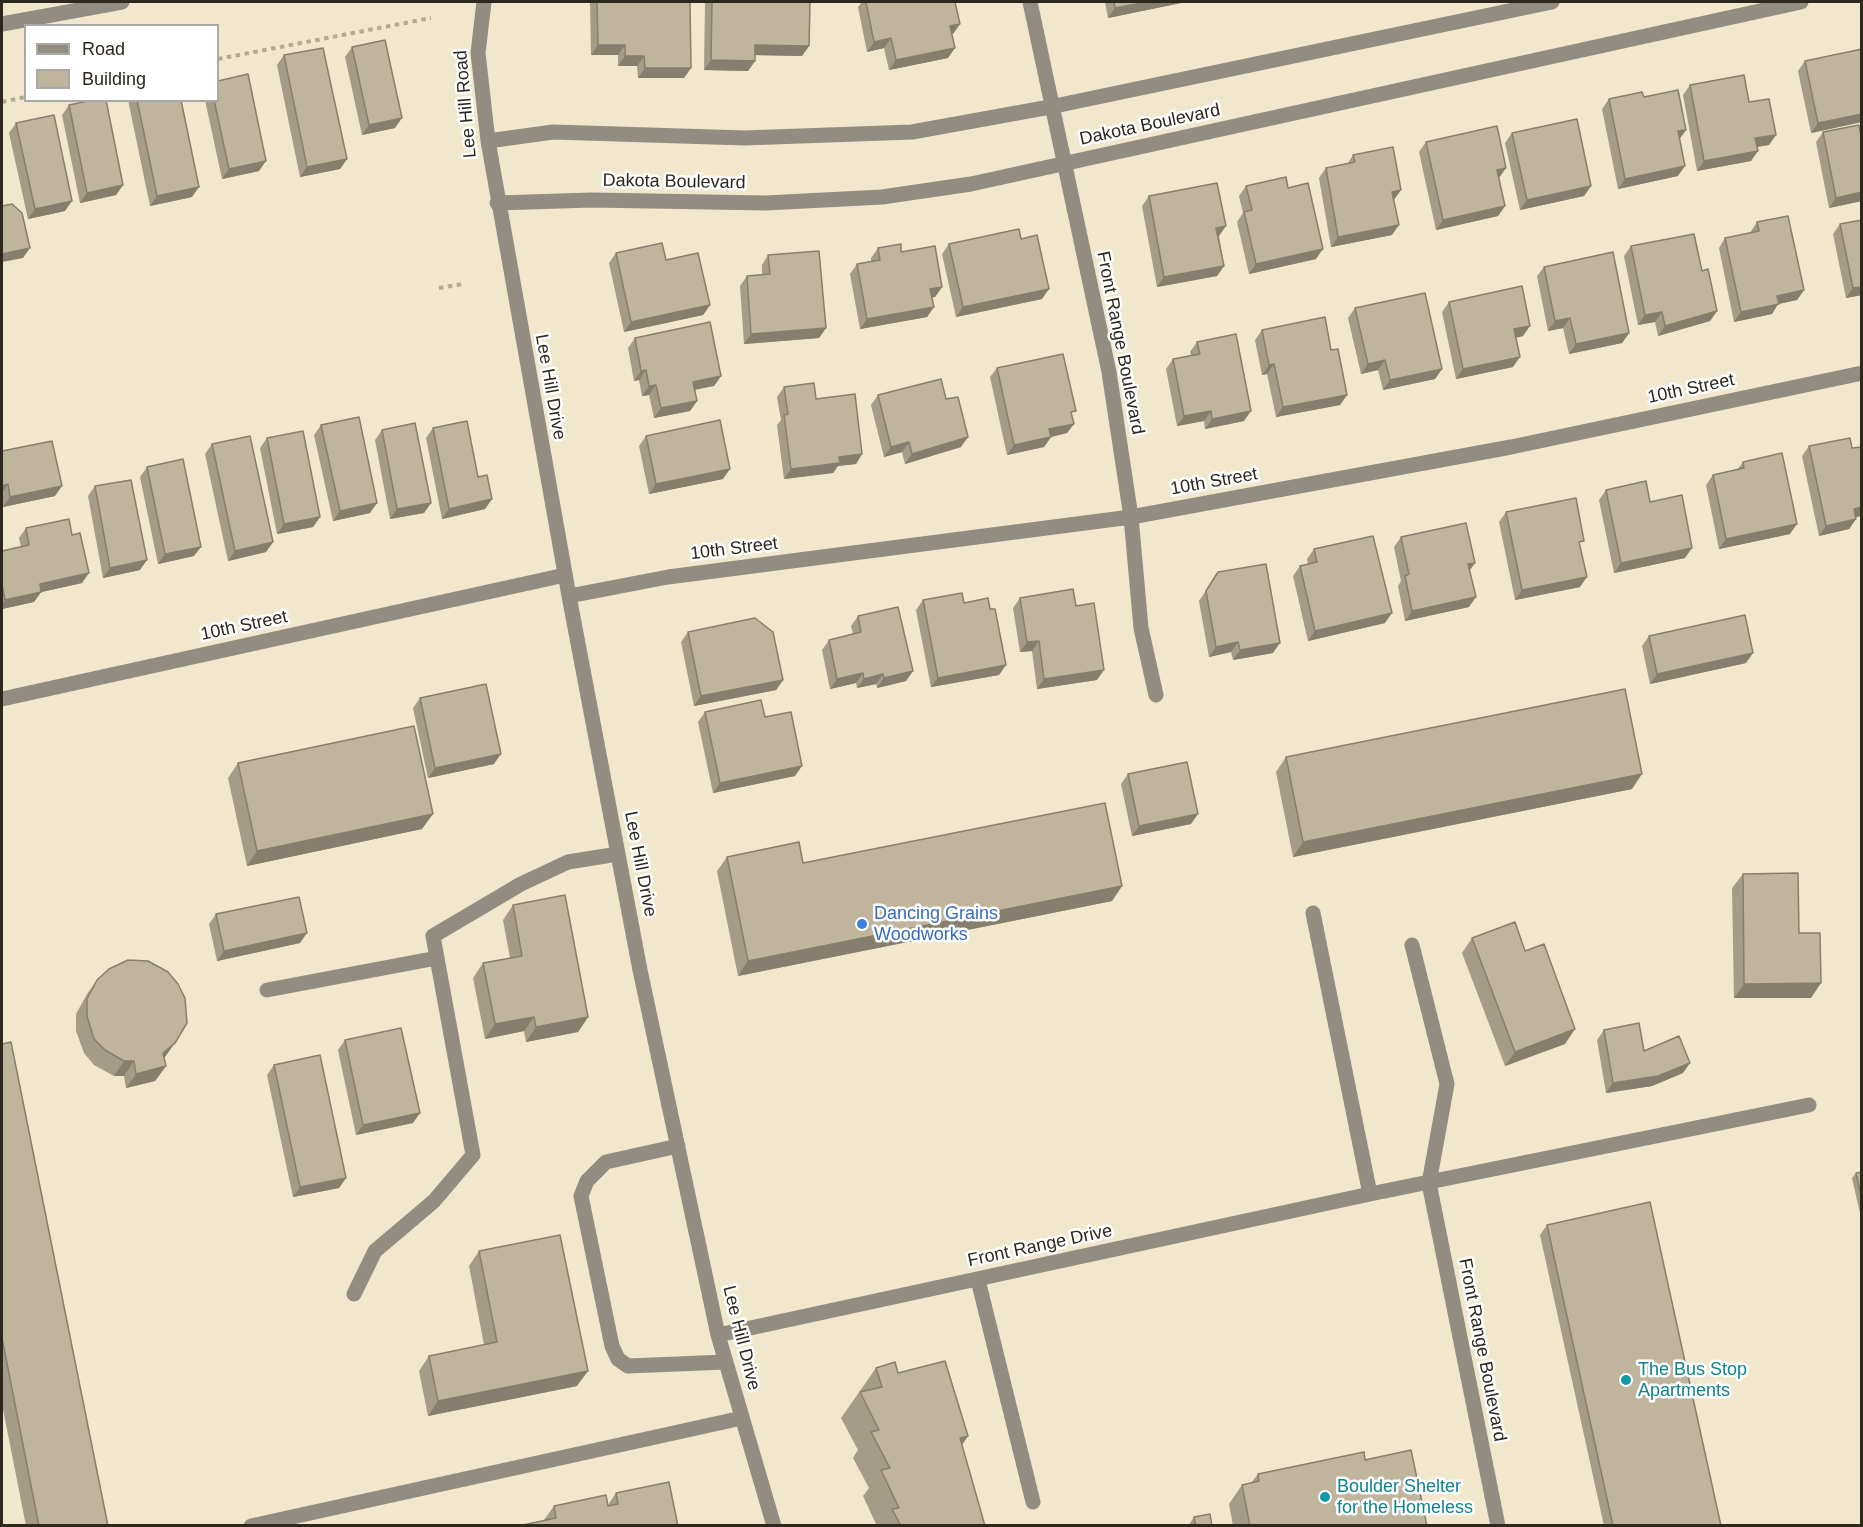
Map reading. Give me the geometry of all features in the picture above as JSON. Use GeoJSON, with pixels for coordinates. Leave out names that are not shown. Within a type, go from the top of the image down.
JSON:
{"type":"FeatureCollection","features":[{"type":"Feature","properties":{"kind":"street"},"geometry":{"type":"LineString","coordinates":[[2,24],[122,2]]}},
{"type":"Feature","properties":{"kind":"street","name":"Lee Hill Road"},"geometry":{"type":"LineString","coordinates":[[484,2],[478,53],[498,203]]}},
{"type":"Feature","properties":{"kind":"street","name":"Front Range Boulevard"},"geometry":{"type":"LineString","coordinates":[[1030,2],[1050,107],[1109,372],[1131,517],[1141,628],[1156,695]]}},
{"type":"Feature","properties":{"kind":"street"},"geometry":{"type":"LineString","coordinates":[[488,141],[553,132],[746,138],[912,132],[1050,107],[1552,2]]}},
{"type":"Feature","properties":{"kind":"street","name":"Dakota Boulevard"},"geometry":{"type":"LineString","coordinates":[[498,203],[592,200],[766,203],[882,198],[971,184],[1801,2]]}},
{"type":"Feature","properties":{"kind":"street","name":"Lee Hill Drive"},"geometry":{"type":"LineString","coordinates":[[498,203],[618,854],[678,1146],[718,1335],[774,1526]]}},
{"type":"Feature","properties":{"kind":"street","name":"10th Street"},"geometry":{"type":"LineString","coordinates":[[569,596],[668,577],[1131,517],[1511,447],[1862,373]]}},
{"type":"Feature","properties":{"kind":"street","name":"10th Street"},"geometry":{"type":"LineString","coordinates":[[2,699],[565,575]]}},
{"type":"Feature","properties":{"kind":"street"},"geometry":{"type":"LineString","coordinates":[[354,1294],[375,1251],[434,1201],[473,1155],[433,936],[521,884],[568,862],[618,854]]}},
{"type":"Feature","properties":{"kind":"street"},"geometry":{"type":"LineString","coordinates":[[1313,913],[1370,1194]]}},
{"type":"Feature","properties":{"kind":"street"},"geometry":{"type":"LineString","coordinates":[[1412,945],[1447,1084],[1429,1183]]}},
{"type":"Feature","properties":{"kind":"street"},"geometry":{"type":"LineString","coordinates":[[267,990],[437,958]]}},
{"type":"Feature","properties":{"kind":"street","name":"Front Range Drive"},"geometry":{"type":"LineString","coordinates":[[718,1335],[1370,1194],[1809,1105]]}},
{"type":"Feature","properties":{"kind":"street"},"geometry":{"type":"LineString","coordinates":[[678,1146],[606,1162],[587,1181],[581,1196],[612,1346],[618,1359],[628,1366],[726,1362]]}},
{"type":"Feature","properties":{"kind":"street","name":"Front Range Boulevard"},"geometry":{"type":"LineString","coordinates":[[1429,1183],[1498,1526]]}},
{"type":"Feature","properties":{"kind":"street"},"geometry":{"type":"LineString","coordinates":[[978,1280],[1033,1502]]}},
{"type":"Feature","properties":{"kind":"street"},"geometry":{"type":"LineString","coordinates":[[251,1526],[742,1418]]}},
{"type":"Feature","properties":{"kind":"path"},"geometry":{"type":"LineString","coordinates":[[219,59],[430,18]]}},
{"type":"Feature","properties":{"kind":"path"},"geometry":{"type":"LineString","coordinates":[[2,102],[24,97]]}},
{"type":"Feature","properties":{"kind":"path"},"geometry":{"type":"LineString","coordinates":[[439,288],[463,284]]}},
{"type":"Feature","properties":{"kind":"building"},"geometry":{"type":"Polygon","coordinates":[[[597,2],[690,2],[691,68],[645,68],[644,56],[625,56],[625,45],[598,45],[597,2]]]}},
{"type":"Feature","properties":{"kind":"building"},"geometry":{"type":"Polygon","coordinates":[[[712,2],[810,2],[809,46],[755,45],[755,61],[711,60],[712,2]]]}},
{"type":"Feature","properties":{"kind":"building"},"geometry":{"type":"Polygon","coordinates":[[[866,2],[955,2],[960,24],[950,26],[955,48],[896,60],[891,38],[874,42],[866,2]]]}},
{"type":"Feature","properties":{"kind":"building"},"geometry":{"type":"Polygon","coordinates":[[[1114,2],[1147,2],[1115,8],[1114,2]]]}},
{"type":"Feature","properties":{"kind":"building"},"geometry":{"type":"Polygon","coordinates":[[[385,40],[402,118],[369,125],[352,47],[385,40]]]}},
{"type":"Feature","properties":{"kind":"building"},"geometry":{"type":"Polygon","coordinates":[[[323,48],[347,159],[307,167],[284,55],[323,48]]]}},
{"type":"Feature","properties":{"kind":"building"},"geometry":{"type":"Polygon","coordinates":[[[1862,49],[1862,114],[1818,123],[1805,61],[1862,49]]]}},
{"type":"Feature","properties":{"kind":"building"},"geometry":{"type":"Polygon","coordinates":[[[248,74],[266,161],[229,169],[214,102],[219,102],[219,81],[248,74]]]}},
{"type":"Feature","properties":{"kind":"building"},"geometry":{"type":"Polygon","coordinates":[[[1744,75],[1749,102],[1769,99],[1776,135],[1755,138],[1758,151],[1704,161],[1690,85],[1744,75]]]}},
{"type":"Feature","properties":{"kind":"building"},"geometry":{"type":"Polygon","coordinates":[[[1678,90],[1686,130],[1678,131],[1685,166],[1625,179],[1609,99],[1642,92],[1644,97],[1678,90]]]}},
{"type":"Feature","properties":{"kind":"building"},"geometry":{"type":"Polygon","coordinates":[[[83,102],[106,102],[123,185],[87,193],[69,105],[83,102]]]}},
{"type":"Feature","properties":{"kind":"building"},"geometry":{"type":"Polygon","coordinates":[[[137,102],[181,102],[199,187],[157,196],[137,102]]]}},
{"type":"Feature","properties":{"kind":"building"},"geometry":{"type":"Polygon","coordinates":[[[54,115],[72,201],[35,209],[16,123],[54,115]]]}},
{"type":"Feature","properties":{"kind":"building"},"geometry":{"type":"Polygon","coordinates":[[[1577,119],[1591,186],[1527,200],[1512,133],[1577,119]]]}},
{"type":"Feature","properties":{"kind":"building"},"geometry":{"type":"Polygon","coordinates":[[[1859,125],[1860,132],[1862,132],[1862,192],[1836,198],[1823,132],[1859,125]]]}},
{"type":"Feature","properties":{"kind":"building"},"geometry":{"type":"Polygon","coordinates":[[[1497,126],[1506,168],[1497,170],[1505,206],[1443,220],[1426,142],[1497,126]]]}},
{"type":"Feature","properties":{"kind":"building"},"geometry":{"type":"Polygon","coordinates":[[[1393,147],[1401,190],[1392,192],[1399,225],[1338,237],[1326,168],[1355,162],[1353,155],[1393,147]]]}},
{"type":"Feature","properties":{"kind":"building"},"geometry":{"type":"Polygon","coordinates":[[[1286,177],[1288,188],[1308,183],[1323,249],[1256,264],[1244,212],[1252,210],[1246,186],[1286,177]]]}},
{"type":"Feature","properties":{"kind":"building"},"geometry":{"type":"Polygon","coordinates":[[[1217,183],[1226,226],[1216,228],[1224,266],[1164,277],[1149,196],[1217,183]]]}},
{"type":"Feature","properties":{"kind":"building"},"geometry":{"type":"Polygon","coordinates":[[[12,204],[22,213],[30,248],[2,254],[2,206],[12,204]]]}},
{"type":"Feature","properties":{"kind":"building"},"geometry":{"type":"Polygon","coordinates":[[[1788,216],[1804,290],[1777,296],[1779,304],[1741,312],[1725,238],[1759,231],[1757,222],[1788,216]]]}},
{"type":"Feature","properties":{"kind":"building"},"geometry":{"type":"Polygon","coordinates":[[[1862,220],[1862,287],[1853,288],[1840,224],[1862,220]]]}},
{"type":"Feature","properties":{"kind":"building"},"geometry":{"type":"Polygon","coordinates":[[[1019,229],[1021,239],[1037,235],[1049,289],[963,307],[949,244],[1019,229]]]}},
{"type":"Feature","properties":{"kind":"building"},"geometry":{"type":"Polygon","coordinates":[[[1694,234],[1702,271],[1708,269],[1717,311],[1665,326],[1662,312],[1645,315],[1631,246],[1694,234]]]}},
{"type":"Feature","properties":{"kind":"building"},"geometry":{"type":"Polygon","coordinates":[[[662,243],[666,260],[698,253],[710,305],[631,322],[616,253],[662,243]]]}},
{"type":"Feature","properties":{"kind":"building"},"geometry":{"type":"Polygon","coordinates":[[[901,244],[901,252],[935,246],[942,287],[930,289],[934,307],[867,319],[857,264],[880,260],[878,248],[901,244]]]}},
{"type":"Feature","properties":{"kind":"building"},"geometry":{"type":"Polygon","coordinates":[[[819,251],[826,328],[751,334],[747,276],[770,274],[768,255],[819,251]]]}},
{"type":"Feature","properties":{"kind":"building"},"geometry":{"type":"Polygon","coordinates":[[[1613,252],[1629,333],[1576,344],[1570,318],[1555,321],[1544,267],[1613,252]]]}},
{"type":"Feature","properties":{"kind":"building"},"geometry":{"type":"Polygon","coordinates":[[[1522,286],[1530,326],[1514,329],[1520,357],[1463,369],[1449,302],[1522,286]]]}},
{"type":"Feature","properties":{"kind":"building"},"geometry":{"type":"Polygon","coordinates":[[[1425,293],[1442,369],[1390,380],[1385,360],[1368,364],[1355,308],[1425,293]]]}},
{"type":"Feature","properties":{"kind":"building"},"geometry":{"type":"Polygon","coordinates":[[[1325,317],[1331,350],[1338,349],[1347,395],[1283,407],[1274,364],[1269,365],[1262,330],[1325,317]]]}},
{"type":"Feature","properties":{"kind":"building"},"geometry":{"type":"Polygon","coordinates":[[[710,322],[721,376],[693,382],[697,401],[661,408],[656,385],[649,386],[646,370],[641,371],[635,338],[710,322]]]}},
{"type":"Feature","properties":{"kind":"building"},"geometry":{"type":"Polygon","coordinates":[[[1236,334],[1251,411],[1212,419],[1211,411],[1184,416],[1173,359],[1200,354],[1197,342],[1236,334]]]}},
{"type":"Feature","properties":{"kind":"building"},"geometry":{"type":"Polygon","coordinates":[[[1063,354],[1076,411],[1071,412],[1074,424],[1049,429],[1051,437],[1014,445],[997,368],[1063,354]]]}},
{"type":"Feature","properties":{"kind":"building"},"geometry":{"type":"Polygon","coordinates":[[[941,379],[946,399],[958,397],[968,437],[912,454],[909,442],[891,447],[878,395],[941,379]]]}},
{"type":"Feature","properties":{"kind":"building"},"geometry":{"type":"Polygon","coordinates":[[[814,383],[816,399],[855,394],[862,454],[839,457],[840,463],[791,469],[784,415],[788,414],[784,387],[814,383]]]}},
{"type":"Feature","properties":{"kind":"building"},"geometry":{"type":"Polygon","coordinates":[[[359,417],[377,503],[340,511],[321,425],[359,417]]]}},
{"type":"Feature","properties":{"kind":"building"},"geometry":{"type":"Polygon","coordinates":[[[720,420],[730,469],[656,484],[646,436],[720,420]]]}},
{"type":"Feature","properties":{"kind":"building"},"geometry":{"type":"Polygon","coordinates":[[[467,421],[478,477],[487,475],[492,499],[449,509],[433,428],[467,421]]]}},
{"type":"Feature","properties":{"kind":"building"},"geometry":{"type":"Polygon","coordinates":[[[415,423],[431,503],[397,509],[382,430],[415,423]]]}},
{"type":"Feature","properties":{"kind":"building"},"geometry":{"type":"Polygon","coordinates":[[[303,431],[320,517],[284,524],[267,438],[303,431]]]}},
{"type":"Feature","properties":{"kind":"building"},"geometry":{"type":"Polygon","coordinates":[[[250,436],[273,542],[235,551],[212,444],[250,436]]]}},
{"type":"Feature","properties":{"kind":"building"},"geometry":{"type":"Polygon","coordinates":[[[1850,438],[1852,448],[1862,447],[1862,507],[1854,509],[1856,519],[1826,526],[1809,446],[1850,438]]]}},
{"type":"Feature","properties":{"kind":"building"},"geometry":{"type":"Polygon","coordinates":[[[52,441],[62,486],[10,497],[8,484],[2,486],[2,451],[52,441]]]}},
{"type":"Feature","properties":{"kind":"building"},"geometry":{"type":"Polygon","coordinates":[[[1782,453],[1797,524],[1726,539],[1713,475],[1744,468],[1743,462],[1782,453]]]}},
{"type":"Feature","properties":{"kind":"building"},"geometry":{"type":"Polygon","coordinates":[[[183,459],[201,547],[165,554],[147,467],[183,459]]]}},
{"type":"Feature","properties":{"kind":"building"},"geometry":{"type":"Polygon","coordinates":[[[131,480],[147,560],[110,568],[95,486],[131,480]]]}},
{"type":"Feature","properties":{"kind":"building"},"geometry":{"type":"Polygon","coordinates":[[[1646,481],[1650,502],[1682,495],[1692,548],[1621,563],[1606,490],[1646,481]]]}},
{"type":"Feature","properties":{"kind":"building"},"geometry":{"type":"Polygon","coordinates":[[[1576,498],[1584,541],[1579,542],[1587,577],[1522,590],[1506,512],[1576,498]]]}},
{"type":"Feature","properties":{"kind":"building"},"geometry":{"type":"Polygon","coordinates":[[[69,519],[72,535],[80,533],[89,573],[40,584],[41,592],[5,600],[2,585],[2,551],[29,545],[26,528],[69,519]]]}},
{"type":"Feature","properties":{"kind":"building"},"geometry":{"type":"Polygon","coordinates":[[[1466,523],[1475,563],[1468,564],[1476,597],[1412,611],[1405,576],[1409,574],[1401,537],[1466,523]]]}},
{"type":"Feature","properties":{"kind":"building"},"geometry":{"type":"Polygon","coordinates":[[[1373,536],[1392,613],[1315,631],[1300,566],[1317,562],[1314,549],[1373,536]]]}},
{"type":"Feature","properties":{"kind":"building"},"geometry":{"type":"Polygon","coordinates":[[[1266,564],[1280,643],[1240,650],[1238,642],[1216,647],[1206,591],[1218,572],[1266,564]]]}},
{"type":"Feature","properties":{"kind":"building"},"geometry":{"type":"Polygon","coordinates":[[[1073,589],[1076,606],[1094,603],[1104,670],[1044,679],[1039,641],[1027,642],[1020,598],[1073,589]]]}},
{"type":"Feature","properties":{"kind":"building"},"geometry":{"type":"Polygon","coordinates":[[[962,593],[964,603],[988,598],[990,609],[995,609],[1006,665],[938,678],[923,600],[962,593]]]}},
{"type":"Feature","properties":{"kind":"building"},"geometry":{"type":"Polygon","coordinates":[[[898,607],[913,671],[884,678],[883,674],[864,679],[863,673],[837,679],[829,640],[861,632],[858,616],[898,607]]]}},
{"type":"Feature","properties":{"kind":"building"},"geometry":{"type":"Polygon","coordinates":[[[1745,615],[1753,653],[1657,674],[1649,636],[1745,615]]]}},
{"type":"Feature","properties":{"kind":"building"},"geometry":{"type":"Polygon","coordinates":[[[755,618],[773,632],[783,680],[701,696],[688,632],[755,618]]]}},
{"type":"Feature","properties":{"kind":"building"},"geometry":{"type":"Polygon","coordinates":[[[486,684],[501,754],[435,768],[420,698],[486,684]]]}},
{"type":"Feature","properties":{"kind":"building"},"geometry":{"type":"Polygon","coordinates":[[[1625,689],[1642,774],[1303,842],[1286,757],[1625,689]]]}},
{"type":"Feature","properties":{"kind":"building"},"geometry":{"type":"Polygon","coordinates":[[[761,700],[765,717],[791,712],[802,766],[720,783],[705,712],[761,700]]]}},
{"type":"Feature","properties":{"kind":"building"},"geometry":{"type":"Polygon","coordinates":[[[414,726],[433,814],[257,851],[238,763],[414,726]]]}},
{"type":"Feature","properties":{"kind":"building"},"geometry":{"type":"Polygon","coordinates":[[[1187,762],[1198,814],[1139,826],[1128,774],[1187,762]]]}},
{"type":"Feature","properties":{"kind":"building"},"geometry":{"type":"Polygon","coordinates":[[[1105,803],[1122,886],[748,961],[727,857],[799,842],[803,863],[1105,803]]]}},
{"type":"Feature","properties":{"kind":"building"},"geometry":{"type":"Polygon","coordinates":[[[1798,873],[1799,933],[1820,933],[1821,983],[1744,984],[1743,874],[1798,873]]]}},
{"type":"Feature","properties":{"kind":"building"},"geometry":{"type":"Polygon","coordinates":[[[565,895],[588,1017],[536,1027],[534,1017],[495,1024],[483,963],[522,956],[513,905],[565,895]]]}},
{"type":"Feature","properties":{"kind":"building"},"geometry":{"type":"Polygon","coordinates":[[[299,897],[307,933],[224,951],[216,914],[299,897]]]}},
{"type":"Feature","properties":{"kind":"building"},"geometry":{"type":"Polygon","coordinates":[[[1515,922],[1525,951],[1544,944],[1575,1029],[1515,1052],[1472,938],[1515,922]]]}},
{"type":"Feature","properties":{"kind":"building"},"geometry":{"type":"Polygon","coordinates":[[[128,960],[148,961],[168,972],[178,984],[185,998],[187,1023],[175,1043],[163,1053],[166,1066],[136,1074],[134,1061],[124,1061],[105,1050],[94,1039],[87,1016],[87,999],[97,980],[109,969],[128,960]]]}},
{"type":"Feature","properties":{"kind":"building"},"geometry":{"type":"Polygon","coordinates":[[[1639,1023],[1644,1051],[1679,1036],[1690,1063],[1658,1076],[1613,1083],[1604,1030],[1639,1023]]]}},
{"type":"Feature","properties":{"kind":"building"},"geometry":{"type":"Polygon","coordinates":[[[401,1028],[420,1113],[363,1125],[345,1040],[401,1028]]]}},
{"type":"Feature","properties":{"kind":"building"},"geometry":{"type":"Polygon","coordinates":[[[11,1042],[108,1526],[39,1526],[2,1338],[2,1044],[11,1042]]]}},
{"type":"Feature","properties":{"kind":"building"},"geometry":{"type":"Polygon","coordinates":[[[320,1055],[346,1178],[300,1187],[274,1065],[320,1055]]]}},
{"type":"Feature","properties":{"kind":"building"},"geometry":{"type":"Polygon","coordinates":[[[1862,1172],[1862,1200],[1856,1173],[1862,1172]]]}},
{"type":"Feature","properties":{"kind":"building","name":"The Bus Stop Apartments"},"geometry":{"type":"Polygon","coordinates":[[[1650,1202],[1721,1526],[1613,1526],[1547,1225],[1650,1202]]]}},
{"type":"Feature","properties":{"kind":"building"},"geometry":{"type":"Polygon","coordinates":[[[560,1235],[588,1371],[438,1401],[429,1356],[497,1342],[479,1251],[560,1235]]]}},
{"type":"Feature","properties":{"kind":"building"},"geometry":{"type":"Polygon","coordinates":[[[945,1361],[968,1436],[960,1438],[985,1526],[901,1526],[892,1509],[899,1508],[881,1470],[890,1468],[871,1432],[879,1430],[860,1392],[882,1387],[876,1368],[895,1362],[898,1373],[945,1361]]]}},
{"type":"Feature","properties":{"kind":"building","name":"Boulder Shelter for the Homeless"},"geometry":{"type":"Polygon","coordinates":[[[1411,1450],[1427,1526],[1250,1526],[1242,1485],[1259,1481],[1258,1474],[1364,1452],[1365,1460],[1411,1450]]]}},
{"type":"Feature","properties":{"kind":"building"},"geometry":{"type":"Polygon","coordinates":[[[669,1482],[678,1526],[518,1526],[556,1518],[554,1506],[606,1495],[608,1506],[618,1504],[616,1493],[669,1482]]]}},
{"type":"Feature","properties":{"kind":"building"},"geometry":{"type":"Polygon","coordinates":[[[1210,1514],[1212,1526],[1196,1526],[1194,1517],[1210,1514]]]}},
{"type":"Feature","properties":{"kind":"place","name":"Dancing Grains Woodworks"},"geometry":{"type":"Point","coordinates":[862,924]}},
{"type":"Feature","properties":{"kind":"place","name":"The Bus Stop Apartments"},"geometry":{"type":"Point","coordinates":[1626,1380]}},
{"type":"Feature","properties":{"kind":"place","name":"Boulder Shelter for the Homeless"},"geometry":{"type":"Point","coordinates":[1325,1497]}}]}
